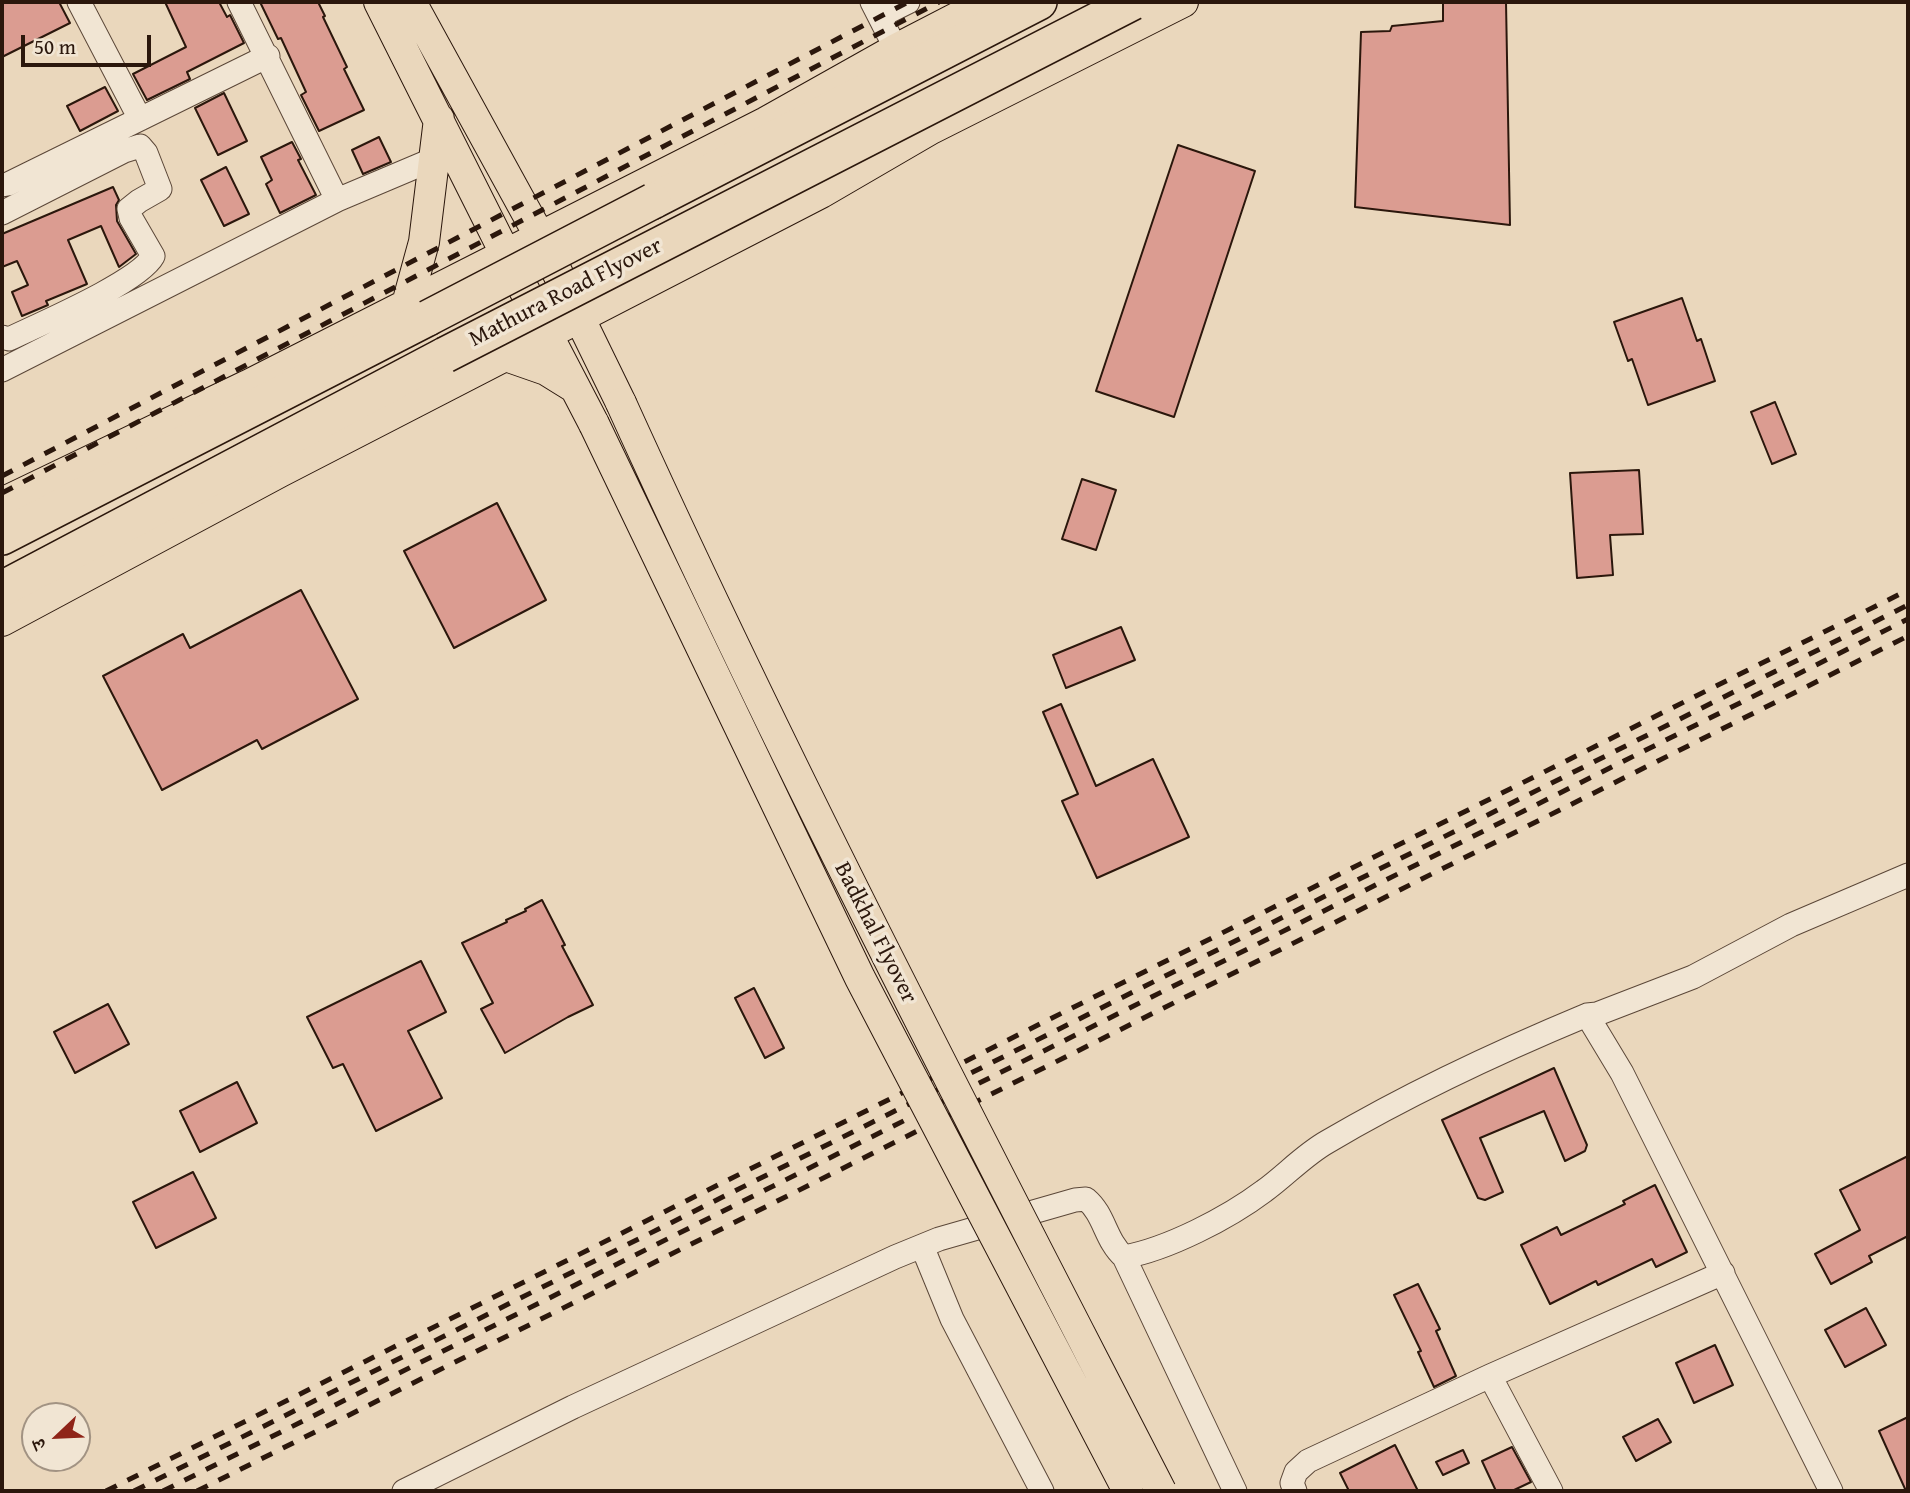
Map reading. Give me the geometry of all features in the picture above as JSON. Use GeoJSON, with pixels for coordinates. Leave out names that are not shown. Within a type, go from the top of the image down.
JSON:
{"type":"FeatureCollection","features":[{"type":"Feature","properties":{"kind":"highway","name":"Mathura Road Flyover"},"geometry":{"type":"LineString","coordinates":[[2,537],[1039,2]]}},
{"type":"Feature","properties":{"kind":"highway","name":"Mathura Road Flyover"},"geometry":{"type":"LineString","coordinates":[[2,589],[445,355],[1133,2]]}},
{"type":"Feature","properties":{"kind":"main road","name":"Badkhal Flyover"},"geometry":{"type":"LineString","coordinates":[[379,2],[594,424],[860,978],[1128,1491]]}},
{"type":"Feature","properties":{"kind":"main road","name":"Badkhal Flyover"},"geometry":{"type":"LineString","coordinates":[[411,2],[540,237],[843,871],[1161,1491]]}},
{"type":"Feature","properties":{"kind":"main road"},"geometry":{"type":"LineString","coordinates":[[2,503],[248,385],[540,237],[766,122],[896,49],[987,2]]}},
{"type":"Feature","properties":{"kind":"main road"},"geometry":{"type":"LineString","coordinates":[[2,621],[494,360],[821,193],[931,129],[1183,2]]}},
{"type":"Feature","properties":{"kind":"main road"},"geometry":{"type":"LineString","coordinates":[[407,304],[424,242],[439,119]]}},
{"type":"Feature","properties":{"kind":"main road"},"geometry":{"type":"LineString","coordinates":[[628,192],[622,209],[625,226],[638,249],[652,262],[676,267]]}},
{"type":"Feature","properties":{"kind":"main road"},"geometry":{"type":"LineString","coordinates":[[604,368],[603,344],[607,327],[624,313],[767,240],[821,193]]}},
{"type":"Feature","properties":{"kind":"main road"},"geometry":{"type":"LineString","coordinates":[[443,285],[464,298],[481,321],[486,350],[494,360],[546,370],[575,388]]}},
{"type":"Feature","properties":{"kind":"street"},"geometry":{"type":"LineString","coordinates":[[79,2],[139,119]]}},
{"type":"Feature","properties":{"kind":"street"},"geometry":{"type":"LineString","coordinates":[[239,2],[337,200]]}},
{"type":"Feature","properties":{"kind":"street"},"geometry":{"type":"LineString","coordinates":[[896,49],[876,9],[908,2]]}},
{"type":"Feature","properties":{"kind":"street"},"geometry":{"type":"LineString","coordinates":[[2,185],[268,56]]}},
{"type":"Feature","properties":{"kind":"street"},"geometry":{"type":"LineString","coordinates":[[2,213],[124,150],[140,146],[146,153],[160,189],[129,209],[131,218],[153,256],[149,265],[9,339],[2,337]]}},
{"type":"Feature","properties":{"kind":"street"},"geometry":{"type":"LineString","coordinates":[[2,370],[337,200],[434,159]]}},
{"type":"Feature","properties":{"kind":"street"},"geometry":{"type":"LineString","coordinates":[[94,296],[105,317]]}},
{"type":"Feature","properties":{"kind":"street"},"geometry":{"type":"LineString","coordinates":[[1124,1257],[1139,1254],[1209,1226],[1262,1193],[1324,1144],[1389,1106],[1524,1041],[1587,1015],[1597,1014],[1693,978],[1791,925],[1908,875]]}},
{"type":"Feature","properties":{"kind":"street"},"geometry":{"type":"LineString","coordinates":[[1587,1015],[1622,1073],[1831,1491]]}},
{"type":"Feature","properties":{"kind":"street"},"geometry":{"type":"LineString","coordinates":[[404,1491],[573,1407],[922,1246],[1086,1199],[1096,1207],[1113,1247],[1124,1257],[1235,1491]]}},
{"type":"Feature","properties":{"kind":"street"},"geometry":{"type":"LineString","coordinates":[[922,1246],[952,1318],[1042,1491]]}},
{"type":"Feature","properties":{"kind":"street"},"geometry":{"type":"LineString","coordinates":[[1295,1491],[1292,1483],[1296,1472],[1308,1461],[1490,1376],[1723,1273]]}},
{"type":"Feature","properties":{"kind":"street"},"geometry":{"type":"LineString","coordinates":[[1490,1376],[1551,1491]]}},
{"type":"Feature","properties":{"kind":"building"},"geometry":{"type":"Polygon","coordinates":[[[2,2],[59,2],[70,23],[2,57],[2,2]]]}},
{"type":"Feature","properties":{"kind":"building"},"geometry":{"type":"Polygon","coordinates":[[[165,2],[219,2],[227,17],[230,15],[244,43],[187,72],[190,79],[147,100],[133,74],[186,47],[165,2]]]}},
{"type":"Feature","properties":{"kind":"building"},"geometry":{"type":"Polygon","coordinates":[[[260,2],[318,2],[347,67],[344,69],[364,110],[319,131],[301,95],[306,92],[281,38],[278,39],[260,2]]]}},
{"type":"Feature","properties":{"kind":"building"},"geometry":{"type":"Polygon","coordinates":[[[1443,2],[1506,2],[1510,225],[1355,207],[1361,32],[1390,31],[1392,26],[1443,21],[1443,2]]]}},
{"type":"Feature","properties":{"kind":"building"},"geometry":{"type":"Polygon","coordinates":[[[105,87],[118,111],[80,131],[67,106],[105,87]]]}},
{"type":"Feature","properties":{"kind":"building"},"geometry":{"type":"Polygon","coordinates":[[[224,93],[247,141],[218,155],[195,108],[224,93]]]}},
{"type":"Feature","properties":{"kind":"building"},"geometry":{"type":"Polygon","coordinates":[[[379,137],[391,162],[363,174],[352,150],[379,137]]]}},
{"type":"Feature","properties":{"kind":"building"},"geometry":{"type":"Polygon","coordinates":[[[292,142],[316,195],[280,213],[266,184],[272,180],[261,157],[292,142]]]}},
{"type":"Feature","properties":{"kind":"building"},"geometry":{"type":"Polygon","coordinates":[[[1178,145],[1255,171],[1174,417],[1096,391],[1178,145]]]}},
{"type":"Feature","properties":{"kind":"building"},"geometry":{"type":"Polygon","coordinates":[[[226,167],[249,214],[224,226],[201,180],[226,167]]]}},
{"type":"Feature","properties":{"kind":"building"},"geometry":{"type":"Polygon","coordinates":[[[113,187],[119,200],[116,205],[117,221],[136,254],[119,267],[101,226],[68,240],[87,284],[46,301],[48,305],[22,316],[12,292],[28,285],[17,261],[2,267],[2,234],[113,187]]]}},
{"type":"Feature","properties":{"kind":"building"},"geometry":{"type":"Polygon","coordinates":[[[1682,298],[1697,341],[1701,339],[1715,381],[1648,405],[1632,359],[1628,361],[1614,322],[1682,298]]]}},
{"type":"Feature","properties":{"kind":"building"},"geometry":{"type":"Polygon","coordinates":[[[1775,402],[1796,454],[1772,464],[1751,412],[1775,402]]]}},
{"type":"Feature","properties":{"kind":"building"},"geometry":{"type":"Polygon","coordinates":[[[1639,470],[1643,534],[1610,535],[1613,575],[1577,578],[1570,473],[1639,470]]]}},
{"type":"Feature","properties":{"kind":"building"},"geometry":{"type":"Polygon","coordinates":[[[1082,479],[1116,490],[1096,550],[1062,539],[1082,479]]]}},
{"type":"Feature","properties":{"kind":"building"},"geometry":{"type":"Polygon","coordinates":[[[497,503],[546,600],[454,648],[404,551],[497,503]]]}},
{"type":"Feature","properties":{"kind":"building"},"geometry":{"type":"Polygon","coordinates":[[[301,590],[358,699],[262,749],[257,740],[162,790],[103,676],[183,634],[190,648],[301,590]]]}},
{"type":"Feature","properties":{"kind":"building"},"geometry":{"type":"Polygon","coordinates":[[[1121,627],[1135,660],[1066,688],[1053,655],[1121,627]]]}},
{"type":"Feature","properties":{"kind":"building"},"geometry":{"type":"Polygon","coordinates":[[[1061,704],[1096,786],[1153,759],[1189,837],[1097,878],[1062,801],[1078,794],[1043,712],[1061,704]]]}},
{"type":"Feature","properties":{"kind":"building"},"geometry":{"type":"Polygon","coordinates":[[[542,900],[565,945],[562,946],[593,1005],[505,1053],[481,1009],[493,1003],[462,943],[507,922],[506,920],[542,900]]]}},
{"type":"Feature","properties":{"kind":"building"},"geometry":{"type":"Polygon","coordinates":[[[421,961],[446,1012],[408,1031],[442,1098],[376,1131],[343,1064],[333,1068],[307,1017],[421,961]]]}},
{"type":"Feature","properties":{"kind":"building"},"geometry":{"type":"Polygon","coordinates":[[[754,988],[784,1048],[765,1058],[735,998],[754,988]]]}},
{"type":"Feature","properties":{"kind":"building"},"geometry":{"type":"Polygon","coordinates":[[[108,1004],[129,1044],[75,1073],[54,1032],[108,1004]]]}},
{"type":"Feature","properties":{"kind":"building"},"geometry":{"type":"Polygon","coordinates":[[[1554,1068],[1587,1145],[1585,1151],[1565,1161],[1544,1111],[1480,1138],[1503,1192],[1485,1200],[1478,1198],[1442,1120],[1554,1068]]]}},
{"type":"Feature","properties":{"kind":"building"},"geometry":{"type":"Polygon","coordinates":[[[237,1082],[257,1123],[200,1152],[180,1111],[237,1082]]]}},
{"type":"Feature","properties":{"kind":"building"},"geometry":{"type":"Polygon","coordinates":[[[1908,1156],[1908,1236],[1869,1256],[1872,1262],[1831,1284],[1815,1254],[1860,1230],[1840,1190],[1908,1156]]]}},
{"type":"Feature","properties":{"kind":"building"},"geometry":{"type":"Polygon","coordinates":[[[193,1172],[216,1218],[156,1248],[133,1202],[193,1172]]]}},
{"type":"Feature","properties":{"kind":"building"},"geometry":{"type":"Polygon","coordinates":[[[1655,1185],[1687,1252],[1656,1267],[1652,1259],[1598,1285],[1596,1281],[1550,1304],[1521,1245],[1557,1227],[1561,1235],[1625,1204],[1623,1201],[1655,1185]]]}},
{"type":"Feature","properties":{"kind":"building"},"geometry":{"type":"Polygon","coordinates":[[[1418,1284],[1440,1329],[1436,1331],[1456,1376],[1434,1387],[1418,1352],[1421,1351],[1394,1295],[1418,1284]]]}},
{"type":"Feature","properties":{"kind":"building"},"geometry":{"type":"Polygon","coordinates":[[[1866,1308],[1886,1345],[1845,1367],[1825,1330],[1866,1308]]]}},
{"type":"Feature","properties":{"kind":"building"},"geometry":{"type":"Polygon","coordinates":[[[1715,1345],[1733,1385],[1694,1403],[1676,1363],[1715,1345]]]}},
{"type":"Feature","properties":{"kind":"building"},"geometry":{"type":"Polygon","coordinates":[[[1908,1417],[1908,1491],[1906,1491],[1879,1431],[1908,1417]]]}},
{"type":"Feature","properties":{"kind":"building"},"geometry":{"type":"Polygon","coordinates":[[[1658,1419],[1671,1442],[1636,1461],[1623,1437],[1658,1419]]]}},
{"type":"Feature","properties":{"kind":"building"},"geometry":{"type":"Polygon","coordinates":[[[1395,1445],[1418,1491],[1349,1491],[1340,1473],[1395,1445]]]}},
{"type":"Feature","properties":{"kind":"building"},"geometry":{"type":"Polygon","coordinates":[[[1512,1447],[1531,1482],[1512,1491],[1496,1491],[1482,1461],[1512,1447]]]}},
{"type":"Feature","properties":{"kind":"building"},"geometry":{"type":"Polygon","coordinates":[[[1463,1450],[1469,1463],[1443,1475],[1436,1462],[1463,1450]]]}},
{"type":"Feature","properties":{"kind":"railway"},"geometry":{"type":"LineString","coordinates":[[2,476],[908,2]]}},
{"type":"Feature","properties":{"kind":"railway"},"geometry":{"type":"LineString","coordinates":[[2,493],[939,2]]}},
{"type":"Feature","properties":{"kind":"railway"},"geometry":{"type":"LineString","coordinates":[[106,1491],[1908,590]]}},
{"type":"Feature","properties":{"kind":"railway"},"geometry":{"type":"LineString","coordinates":[[134,1491],[1908,605]]}},
{"type":"Feature","properties":{"kind":"railway"},"geometry":{"type":"LineString","coordinates":[[163,1491],[1908,619]]}},
{"type":"Feature","properties":{"kind":"railway"},"geometry":{"type":"LineString","coordinates":[[197,1491],[1908,636]]}}]}
